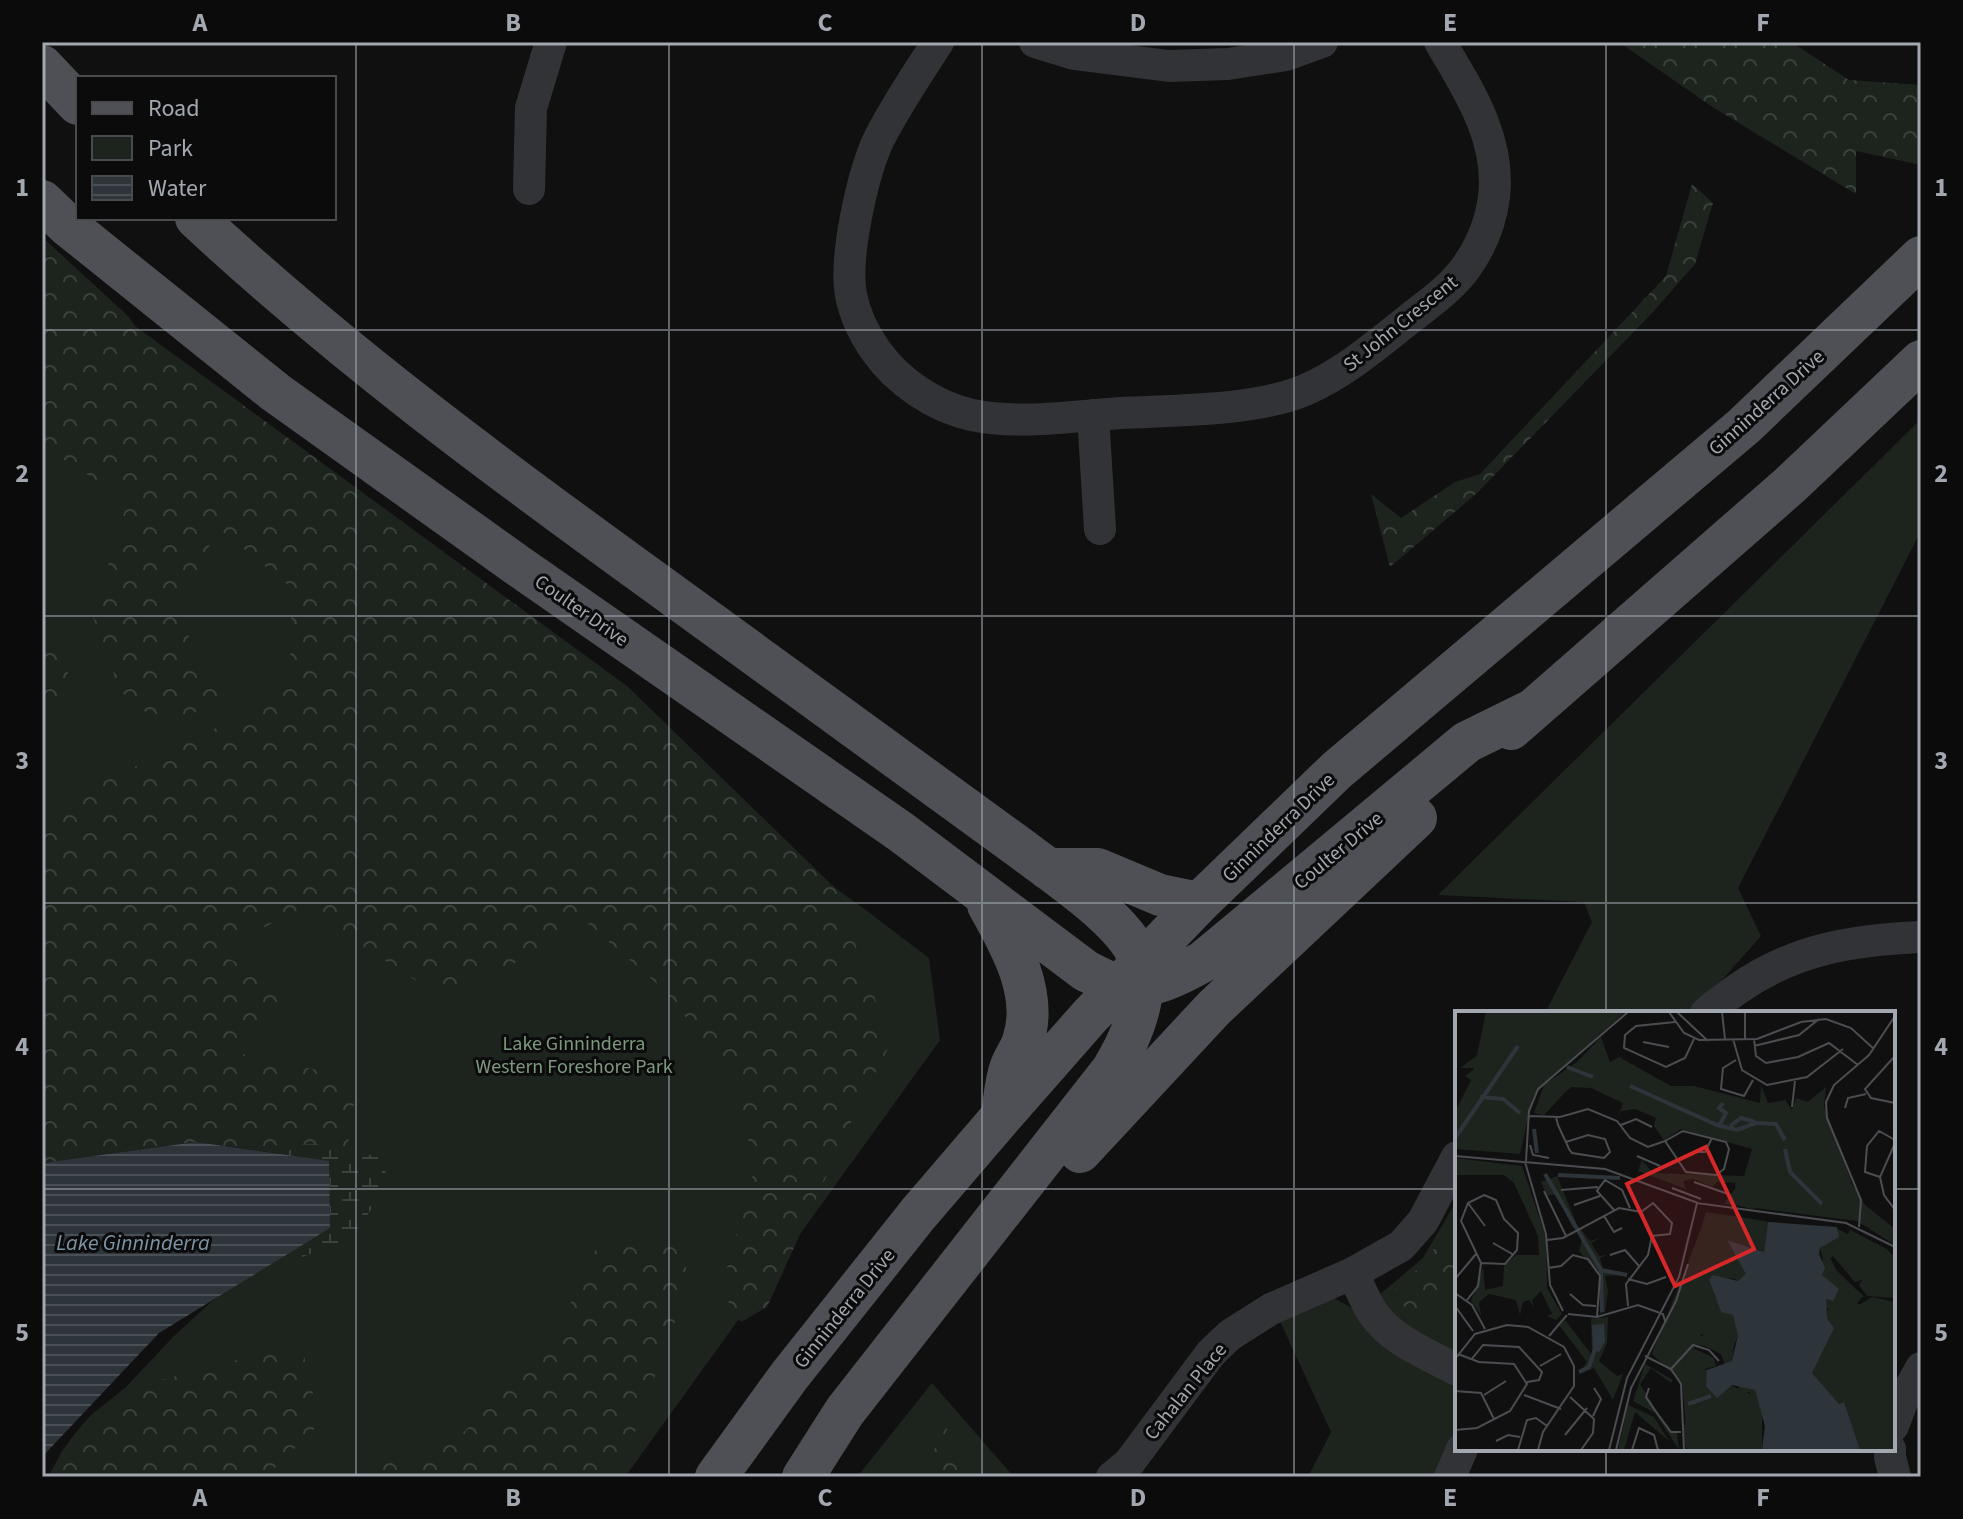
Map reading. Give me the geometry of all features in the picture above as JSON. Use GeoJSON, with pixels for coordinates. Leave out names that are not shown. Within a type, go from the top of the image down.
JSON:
{"type":"FeatureCollection","features":[{"type":"Feature","properties":{"kind":"main road"},"geometry":{"type":"LineString","coordinates":[[42,66],[76,102]]}},
{"type":"Feature","properties":{"kind":"main road","name":"Coulter Drive"},"geometry":{"type":"LineString","coordinates":[[55,213],[275,392],[901,832],[1086,971],[1135,986],[1176,977],[1204,961],[1467,742],[1532,710]]}},
{"type":"Feature","properties":{"kind":"main road"},"geometry":{"type":"LineString","coordinates":[[198,220],[313,322],[493,464],[1088,899],[1124,933],[1133,946],[1135,986]]}},
{"type":"Feature","properties":{"kind":"main road","name":"Ginninderra Drive"},"geometry":{"type":"LineString","coordinates":[[716,1477],[790,1375],[918,1214],[1090,1016],[1135,986],[1199,903],[1337,770],[1744,426],[1921,257]]}},
{"type":"Feature","properties":{"kind":"main road"},"geometry":{"type":"LineString","coordinates":[[810,1477],[868,1411],[1083,1148],[1214,1008],[1532,710],[1790,485],[1921,361]]}},
{"type":"Feature","properties":{"kind":"main road"},"geometry":{"type":"LineString","coordinates":[[1048,869],[1098,869],[1160,895],[1199,903]]}},
{"type":"Feature","properties":{"kind":"main road"},"geometry":{"type":"LineString","coordinates":[[981,894],[1012,949],[1027,1005],[1024,1040],[1010,1069],[1002,1116]]}},
{"type":"Feature","properties":{"kind":"main road","name":"Ginninderra Drive"},"geometry":{"type":"LineString","coordinates":[[803,1477],[845,1411],[1112,1070],[1133,1030],[1135,986]]}},
{"type":"Feature","properties":{"kind":"street"},"geometry":{"type":"LineString","coordinates":[[529,189],[531,108],[551,42]]}},
{"type":"Feature","properties":{"kind":"street","name":"St John Crescent"},"geometry":{"type":"LineString","coordinates":[[938,42],[877,143],[867,172],[853,231],[849,278],[851,296],[863,332],[885,364],[900,378],[934,401],[953,409],[973,415],[1014,419],[1235,406],[1283,398],[1346,369],[1437,297],[1465,269],[1484,236],[1494,198],[1495,178],[1489,138],[1474,99],[1440,42]]}},
{"type":"Feature","properties":{"kind":"street"},"geometry":{"type":"LineString","coordinates":[[1035,42],[1074,54],[1169,66],[1228,64],[1286,55],[1322,42]]}},
{"type":"Feature","properties":{"kind":"street"},"geometry":{"type":"LineString","coordinates":[[1093,415],[1100,529]]}},
{"type":"Feature","properties":{"kind":"street"},"geometry":{"type":"LineString","coordinates":[[1709,1011],[1755,977],[1779,964],[1831,946],[1886,938],[1921,937]]}},
{"type":"Feature","properties":{"kind":"street","name":"Cahalan Place"},"geometry":{"type":"LineString","coordinates":[[1112,1477],[1129,1463],[1211,1353],[1230,1335],[1271,1309],[1353,1273],[1401,1246],[1423,1221],[1455,1161]]}},
{"type":"Feature","properties":{"kind":"street"},"geometry":{"type":"LineString","coordinates":[[1353,1273],[1371,1311],[1383,1326],[1397,1338],[1455,1369]]}},
{"type":"Feature","properties":{"kind":"street"},"geometry":{"type":"LineString","coordinates":[[1895,1421],[1921,1368]]}},
{"type":"Feature","properties":{"kind":"street"},"geometry":{"type":"LineString","coordinates":[[1450,1477],[1461,1451]]}},
{"type":"Feature","properties":{"kind":"street"},"geometry":{"type":"LineString","coordinates":[[1890,1451],[1895,1477]]}},
{"type":"Feature","properties":{"kind":"green space"},"geometry":{"type":"Polygon","coordinates":[[[1619,42],[1791,42],[1849,80],[1921,85],[1921,165],[1856,151],[1856,194],[1711,106],[1619,42]]]}},
{"type":"Feature","properties":{"kind":"green space"},"geometry":{"type":"Polygon","coordinates":[[[1692,184],[1713,203],[1695,264],[1653,312],[1477,493],[1390,567],[1371,494],[1401,518],[1455,482],[1480,474],[1666,276],[1692,184]]]}},
{"type":"Feature","properties":{"kind":"green space"},"geometry":{"type":"Polygon","coordinates":[[[42,237],[135,326],[627,686],[835,888],[891,1043],[862,1098],[767,1307],[741,1322],[721,1290],[754,1171],[739,1086],[665,991],[583,919],[504,970],[432,991],[300,909],[214,953],[280,980],[282,1006],[224,1050],[358,1079],[347,1150],[321,1144],[234,1147],[196,1142],[42,1163],[42,811],[231,721],[290,670],[292,588],[218,528],[180,607],[199,670],[234,684],[220,701],[164,727],[120,691],[93,617],[128,500],[56,455],[42,450],[42,237]]]}},
{"type":"Feature","properties":{"kind":"green space","name":"Lake Ginninderra Western Foreshore Park"},"geometry":{"type":"Polygon","coordinates":[[[42,311],[929,958],[940,1040],[625,1477],[48,1477],[62,1451],[91,1415],[126,1387],[211,1302],[274,1253],[295,1161],[276,1147],[235,1130],[42,1155],[42,311]]]}},
{"type":"Feature","properties":{"kind":"green space"},"geometry":{"type":"Polygon","coordinates":[[[1921,419],[1921,531],[1738,888],[1761,936],[1695,1011],[1546,1011],[1592,922],[1584,902],[1438,895],[1921,419]]]}},
{"type":"Feature","properties":{"kind":"green space"},"geometry":{"type":"Polygon","coordinates":[[[42,635],[79,689],[42,725],[42,635]]]}},
{"type":"Feature","properties":{"kind":"green space"},"geometry":{"type":"Polygon","coordinates":[[[322,1144],[388,1159],[381,1196],[350,1239],[250,1277],[330,1228],[329,1161],[234,1147],[322,1144]]]}},
{"type":"Feature","properties":{"kind":"green space"},"geometry":{"type":"Polygon","coordinates":[[[1455,1203],[1456,1451],[1449,1477],[1308,1477],[1331,1432],[1279,1319],[1332,1297],[1359,1312],[1423,1258],[1455,1203]]]}},
{"type":"Feature","properties":{"kind":"green space"},"geometry":{"type":"Polygon","coordinates":[[[602,1236],[676,1237],[690,1280],[627,1454],[602,1477],[351,1477],[460,1436],[553,1341],[602,1236]]]}},
{"type":"Feature","properties":{"kind":"green space"},"geometry":{"type":"Polygon","coordinates":[[[1455,1241],[1455,1281],[1441,1287],[1435,1314],[1390,1303],[1387,1298],[1434,1249],[1448,1251],[1455,1241]]]}},
{"type":"Feature","properties":{"kind":"green space"},"geometry":{"type":"Polygon","coordinates":[[[301,1343],[320,1423],[266,1477],[53,1477],[150,1383],[301,1343]]]}},
{"type":"Feature","properties":{"kind":"green space"},"geometry":{"type":"Polygon","coordinates":[[[932,1383],[1014,1477],[857,1477],[932,1383]]]}},
{"type":"Feature","properties":{"kind":"green space"},"geometry":{"type":"Polygon","coordinates":[[[946,1428],[973,1477],[919,1477],[946,1428]]]}},
{"type":"Feature","properties":{"kind":"water","name":"Lake Ginninderra"},"geometry":{"type":"Polygon","coordinates":[[[196,1142],[329,1161],[330,1228],[159,1333],[42,1457],[42,1163],[196,1142]]]}}]}
